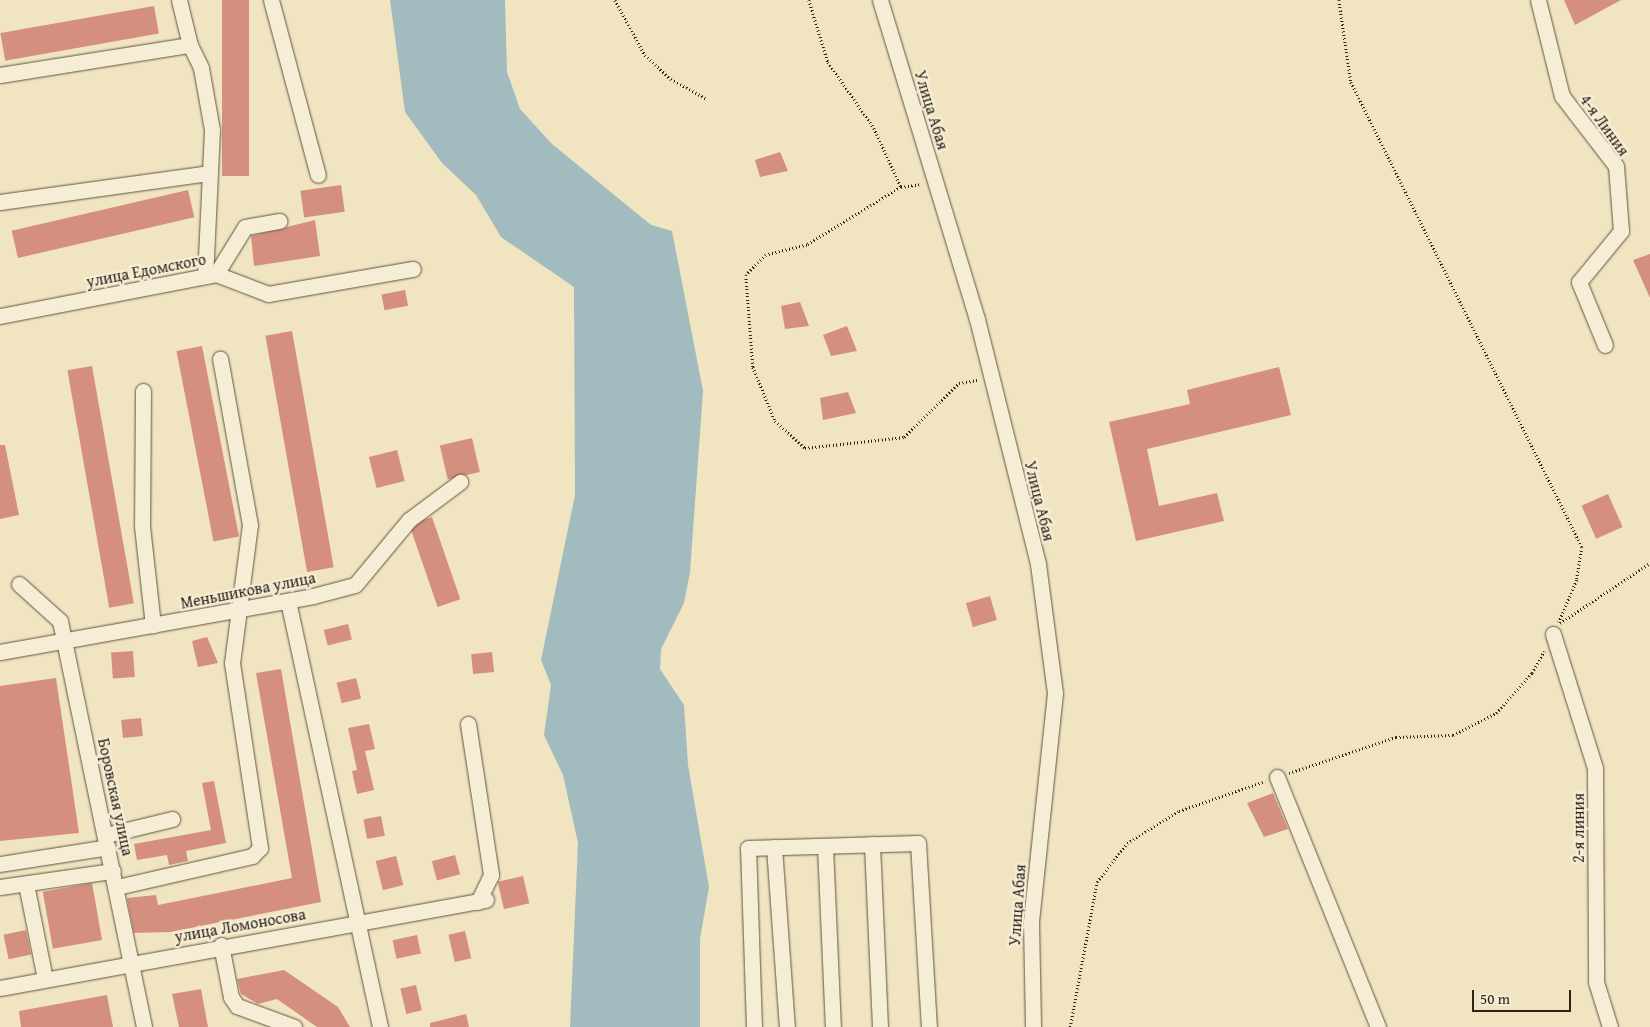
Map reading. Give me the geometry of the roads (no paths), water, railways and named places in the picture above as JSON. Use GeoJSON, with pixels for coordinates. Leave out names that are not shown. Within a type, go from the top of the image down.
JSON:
{"type":"FeatureCollection","features":[{"type":"Feature","properties":{"kind":"street"},"geometry":{"type":"LineString","coordinates":[[180,0],[190,45],[201,68],[212,130],[210,275]]}},
{"type":"Feature","properties":{"kind":"street"},"geometry":{"type":"LineString","coordinates":[[271,0],[318,175]]}},
{"type":"Feature","properties":{"kind":"street","name":"Улица Абая"},"geometry":{"type":"LineString","coordinates":[[880,0],[936,182],[992,377],[1038,564],[1055,693],[1030,922],[1033,1027]]}},
{"type":"Feature","properties":{"kind":"street","name":"4-я Линия"},"geometry":{"type":"LineString","coordinates":[[1538,0],[1562,96],[1616,166],[1621,231],[1580,282],[1605,345]]}},
{"type":"Feature","properties":{"kind":"street"},"geometry":{"type":"LineString","coordinates":[[0,75],[190,45]]}},
{"type":"Feature","properties":{"kind":"street"},"geometry":{"type":"LineString","coordinates":[[0,202],[210,173]]}},
{"type":"Feature","properties":{"kind":"street"},"geometry":{"type":"LineString","coordinates":[[210,275],[245,227],[279,221]]}},
{"type":"Feature","properties":{"kind":"street","name":"улица Едомского"},"geometry":{"type":"LineString","coordinates":[[0,314],[210,275],[268,294],[413,268]]}},
{"type":"Feature","properties":{"kind":"street"},"geometry":{"type":"LineString","coordinates":[[116,887],[252,856],[260,848],[232,663],[250,525],[220,359]]}},
{"type":"Feature","properties":{"kind":"street"},"geometry":{"type":"LineString","coordinates":[[143,391],[142,526],[152,625]]}},
{"type":"Feature","properties":{"kind":"street","name":"Меньшикова улица"},"geometry":{"type":"LineString","coordinates":[[0,652],[288,601],[355,584],[409,520],[460,482]]}},
{"type":"Feature","properties":{"kind":"street","name":"Боровская улица"},"geometry":{"type":"LineString","coordinates":[[20,584],[60,621],[66,641],[144,1027]]}},
{"type":"Feature","properties":{"kind":"street"},"geometry":{"type":"LineString","coordinates":[[288,601],[360,922],[380,1027]]}},
{"type":"Feature","properties":{"kind":"street","name":"2-я линия"},"geometry":{"type":"LineString","coordinates":[[1556,629],[1595,768],[1596,982],[1610,1027]]}},
{"type":"Feature","properties":{"kind":"street","name":"улица Ломоносова"},"geometry":{"type":"LineString","coordinates":[[0,988],[132,961],[482,901],[491,875],[468,724]]}},
{"type":"Feature","properties":{"kind":"street"},"geometry":{"type":"LineString","coordinates":[[1278,777],[1378,1027]]}},
{"type":"Feature","properties":{"kind":"street"},"geometry":{"type":"LineString","coordinates":[[0,864],[107,841],[172,820]]}},
{"type":"Feature","properties":{"kind":"street"},"geometry":{"type":"LineString","coordinates":[[754,1027],[748,848],[918,843],[929,1027]]}},
{"type":"Feature","properties":{"kind":"street"},"geometry":{"type":"LineString","coordinates":[[872,844],[880,1027]]}},
{"type":"Feature","properties":{"kind":"street"},"geometry":{"type":"LineString","coordinates":[[825,846],[833,1027]]}},
{"type":"Feature","properties":{"kind":"street"},"geometry":{"type":"LineString","coordinates":[[774,847],[786,1027]]}},
{"type":"Feature","properties":{"kind":"street"},"geometry":{"type":"LineString","coordinates":[[0,887],[113,871]]}},
{"type":"Feature","properties":{"kind":"street"},"geometry":{"type":"LineString","coordinates":[[26,884],[45,979]]}},
{"type":"Feature","properties":{"kind":"street"},"geometry":{"type":"LineString","coordinates":[[221,945],[231,996],[237,1006],[294,1027]]}},
{"type":"Feature","properties":{"kind":"water"},"geometry":{"type":"Polygon","coordinates":[[[390,0],[505,0],[507,72],[520,109],[552,144],[651,225],[672,231],[703,391],[690,572],[684,603],[661,649],[660,669],[684,705],[688,765],[709,887],[700,939],[700,1027],[570,1027],[578,843],[563,775],[544,735],[551,685],[541,660],[575,495],[574,287],[501,237],[476,195],[442,163],[405,112],[390,0]]]}}]}
